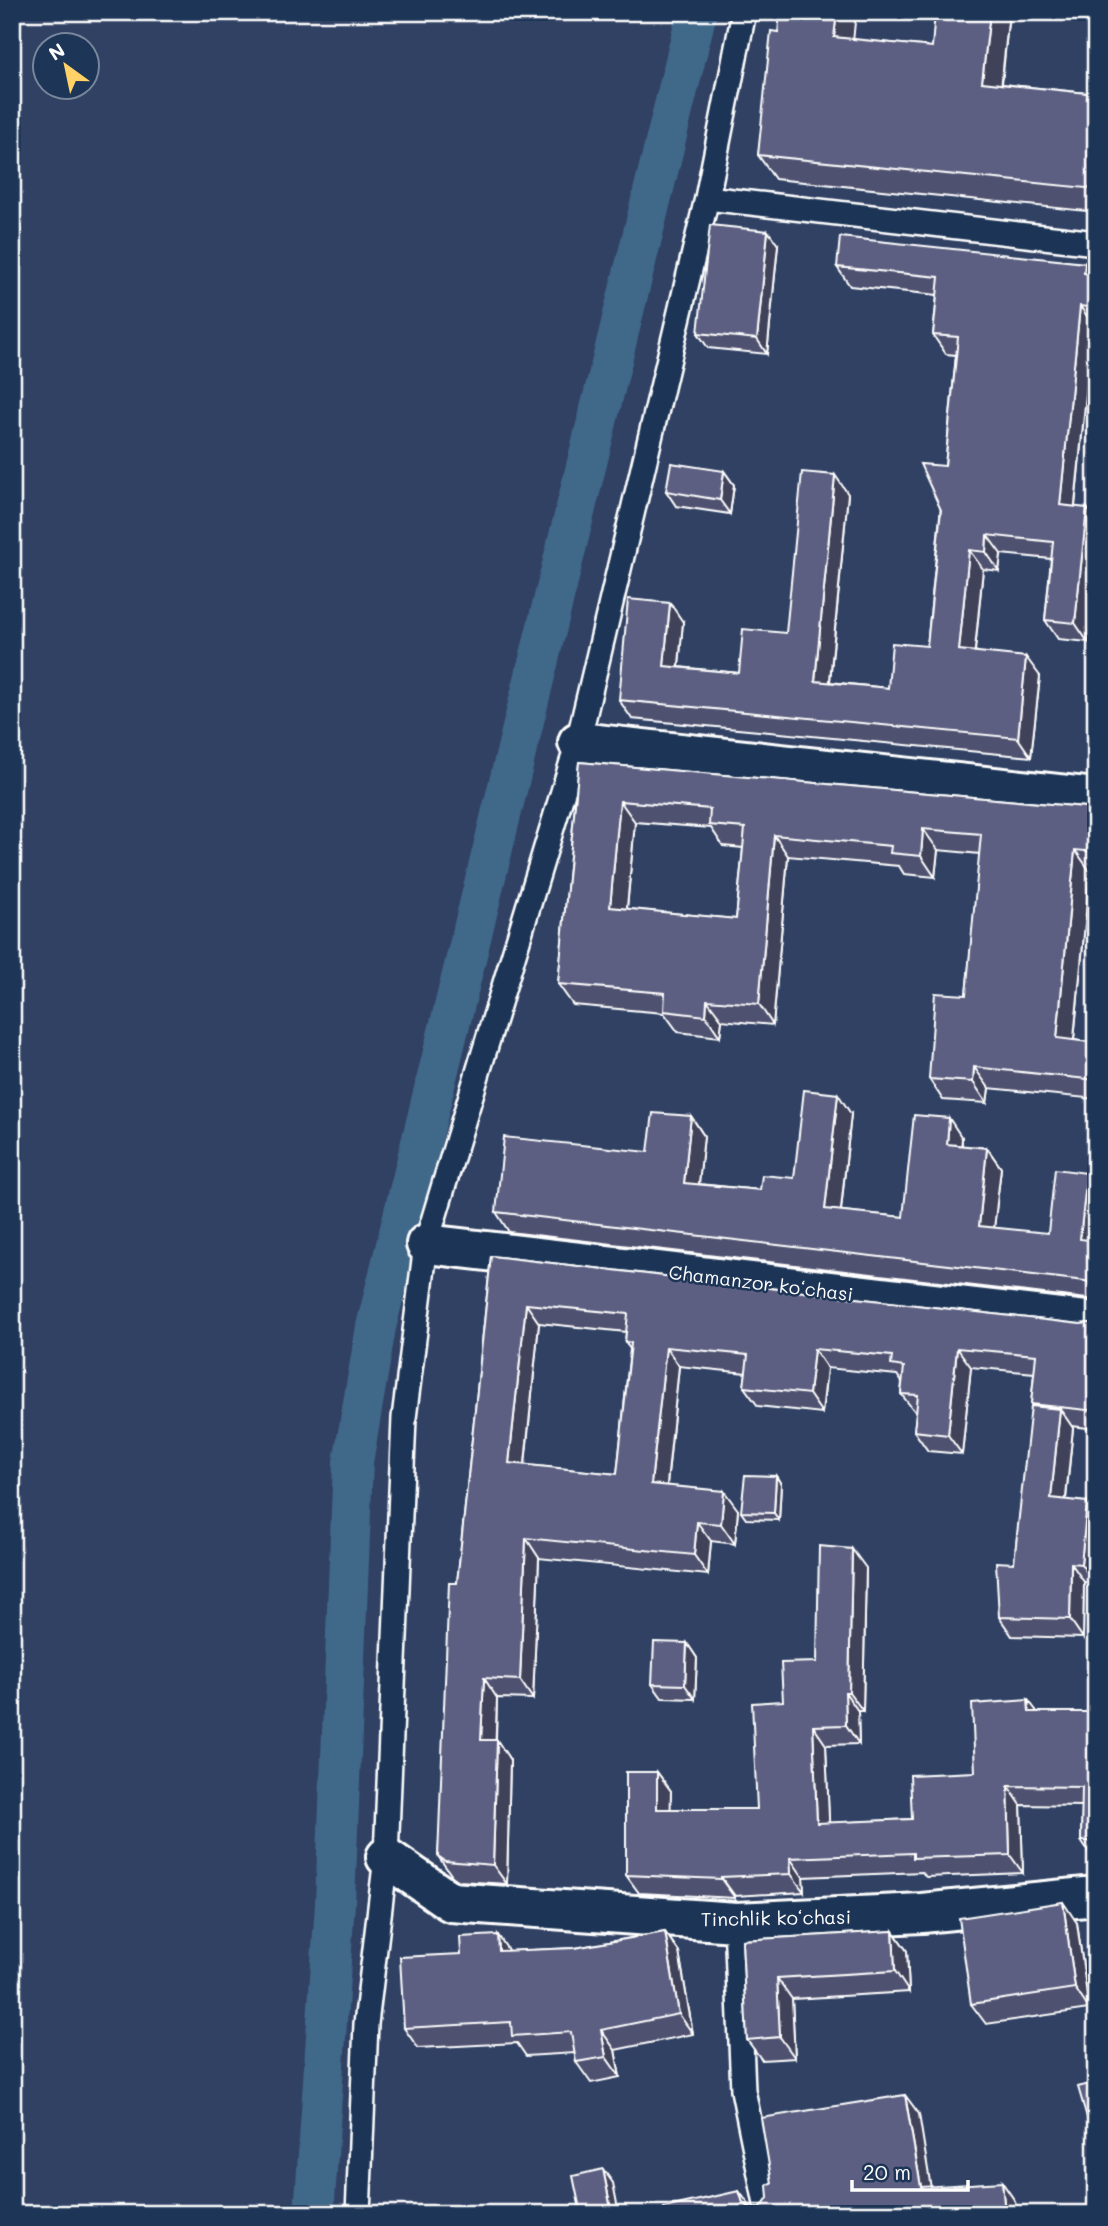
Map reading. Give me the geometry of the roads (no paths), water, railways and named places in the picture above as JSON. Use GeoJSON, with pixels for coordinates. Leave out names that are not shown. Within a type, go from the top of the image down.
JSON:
{"type":"FeatureCollection","features":[{"type":"Feature","properties":{"kind":"street"},"geometry":{"type":"LineString","coordinates":[[578,742],[1096,798]]}},
{"type":"Feature","properties":{"kind":"street","name":"Chamanzor koʻchasi"},"geometry":{"type":"LineString","coordinates":[[426,1244],[1096,1322]]}},
{"type":"Feature","properties":{"kind":"street","name":"Tinchlik koʻchasi"},"geometry":{"type":"LineString","coordinates":[[386,1857],[452,1902],[736,1923],[922,1913],[1096,1896]]}},
{"type":"Feature","properties":{"kind":"lane"},"geometry":{"type":"LineString","coordinates":[[358,2214],[366,2024],[386,1857],[404,1418],[426,1244],[578,742],[707,198],[744,12]]}},
{"type":"Feature","properties":{"kind":"lane"},"geometry":{"type":"LineString","coordinates":[[707,198],[1096,243]]}},
{"type":"Feature","properties":{"kind":"lane"},"geometry":{"type":"LineString","coordinates":[[736,1923],[743,2090],[768,2214]]}},
{"type":"Feature","properties":{"kind":"waterway"},"geometry":{"type":"LineString","coordinates":[[314,2214],[335,1903],[353,1462],[376,1327],[697,12]]}}]}
